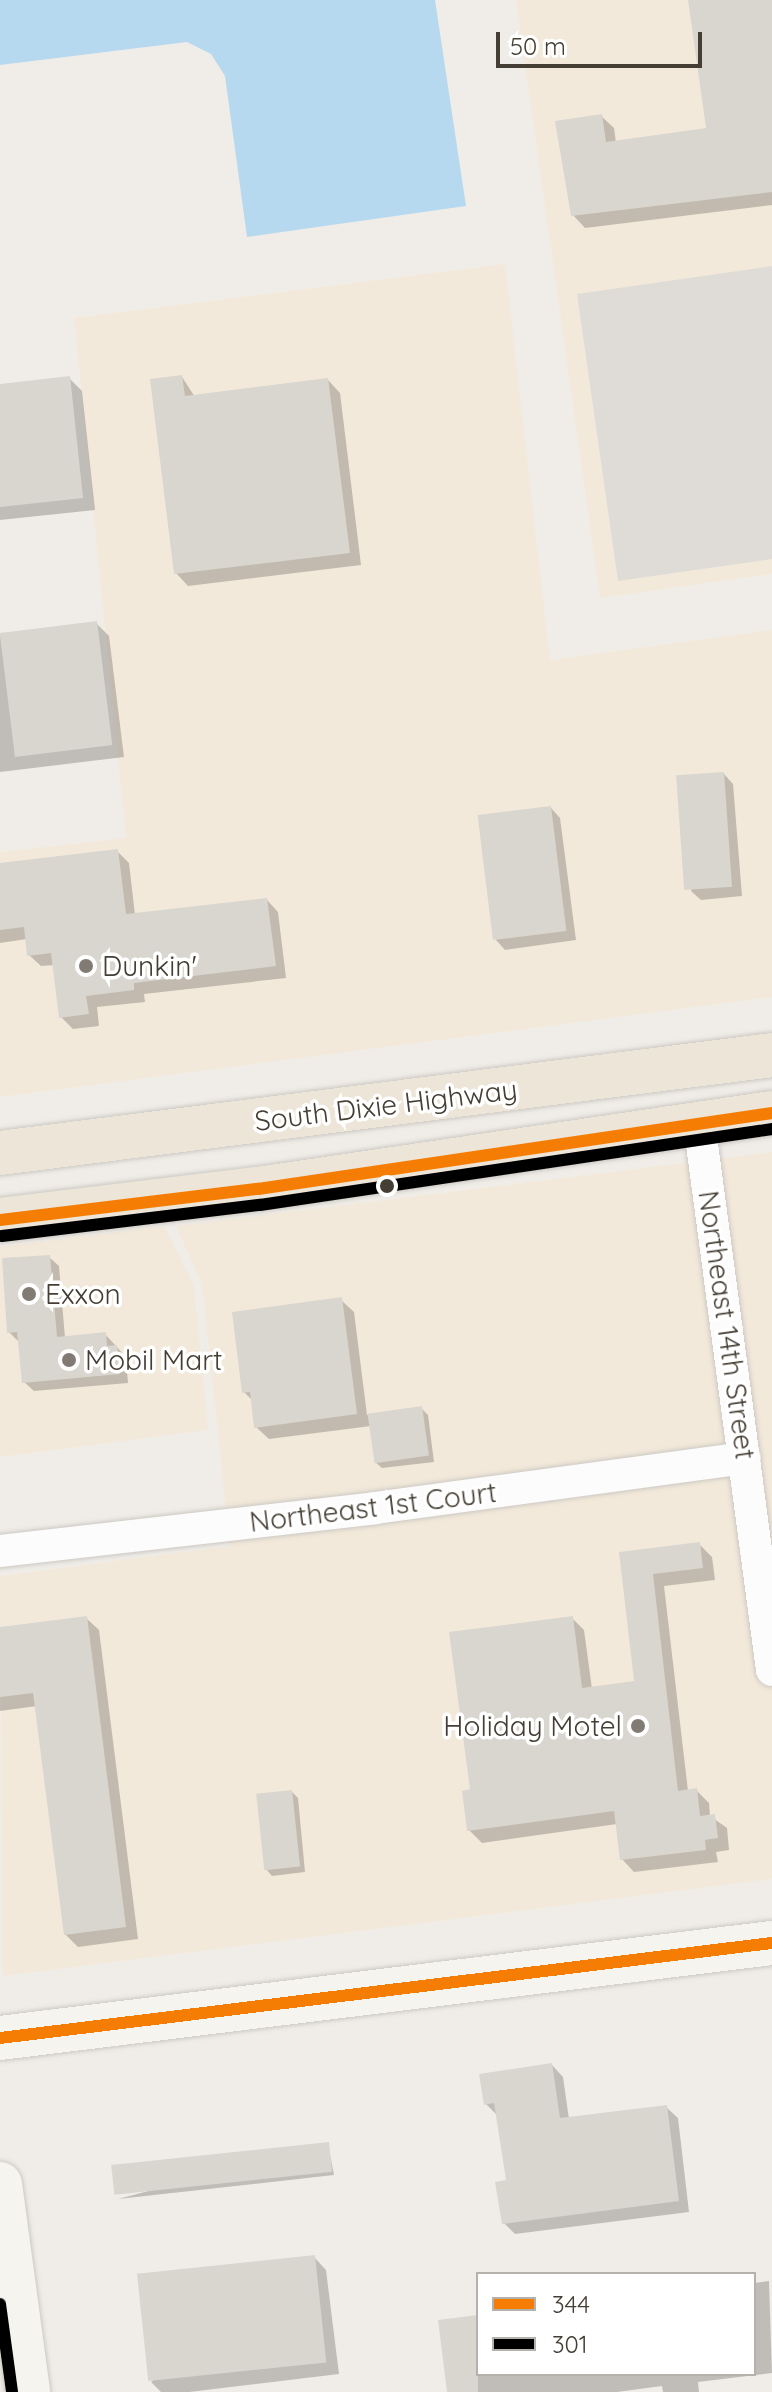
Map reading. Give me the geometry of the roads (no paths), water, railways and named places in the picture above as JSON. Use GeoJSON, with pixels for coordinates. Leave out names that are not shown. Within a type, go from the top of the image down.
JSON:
{"type":"FeatureCollection","features":[{"type":"Feature","properties":{"kind":"highway","name":"South Dixie Highway"},"geometry":{"type":"LineString","coordinates":[[0,1153],[772,1055]]}},
{"type":"Feature","properties":{"kind":"highway"},"geometry":{"type":"LineString","coordinates":[[0,1220],[258,1189],[772,1113]]}},
{"type":"Feature","properties":{"kind":"main road"},"geometry":{"type":"LineString","coordinates":[[0,2038],[772,1943]]}},
{"type":"Feature","properties":{"kind":"main road"},"geometry":{"type":"LineString","coordinates":[[0,2184],[28,2392]]}},
{"type":"Feature","properties":{"kind":"street","name":"Northeast 14th Street"},"geometry":{"type":"LineString","coordinates":[[699,1122],[772,1670]]}},
{"type":"Feature","properties":{"kind":"street","name":"Northeast 1st Court"},"geometry":{"type":"LineString","coordinates":[[0,1551],[375,1508],[745,1458]]}},
{"type":"Feature","properties":{"kind":"water"},"geometry":{"type":"Polygon","coordinates":[[[0,0],[435,0],[466,206],[247,237],[225,76],[211,54],[187,42],[0,65],[0,0]]]}},
{"type":"Feature","properties":{"kind":"place","name":"Dunkin'"},"geometry":{"type":"Point","coordinates":[86,966]}},
{"type":"Feature","properties":{"kind":"place","name":"Exxon"},"geometry":{"type":"Point","coordinates":[29,1294]}},
{"type":"Feature","properties":{"kind":"place","name":"Mobil Mart"},"geometry":{"type":"Point","coordinates":[69,1360]}},
{"type":"Feature","properties":{"kind":"place","name":"Holiday Motel"},"geometry":{"type":"Point","coordinates":[638,1726]}}]}
